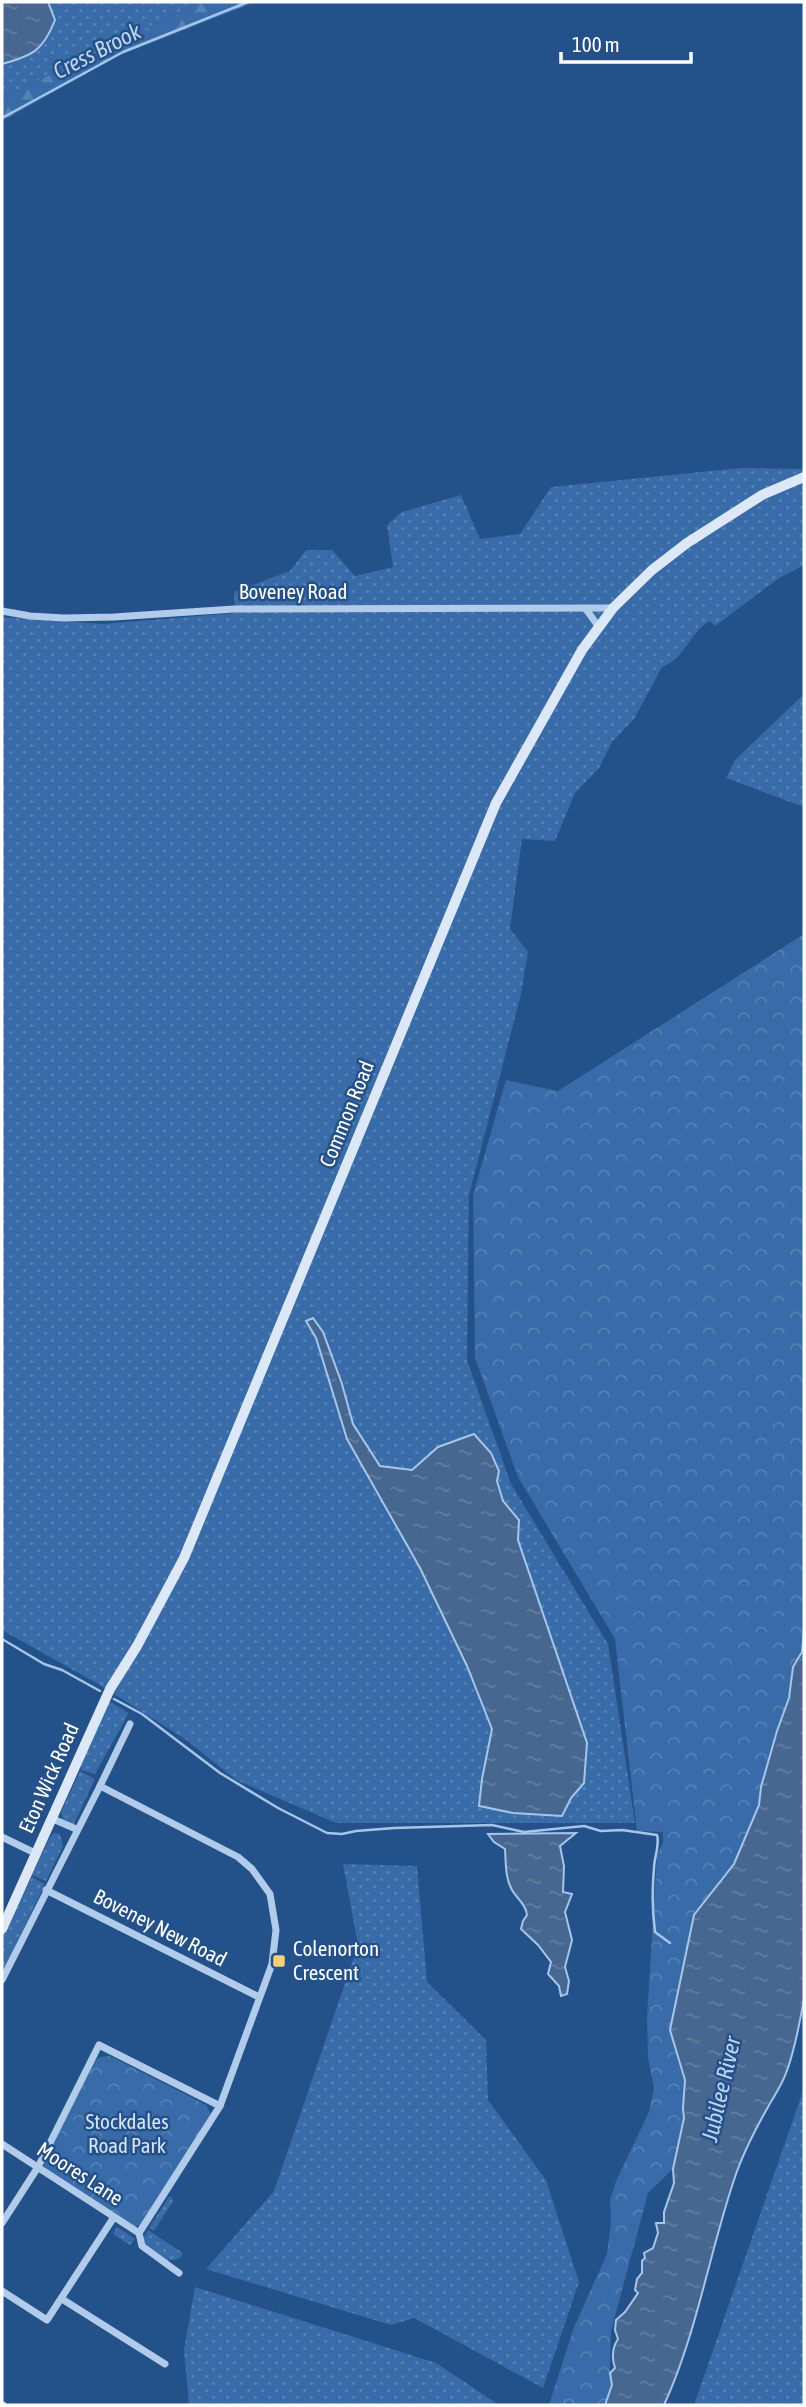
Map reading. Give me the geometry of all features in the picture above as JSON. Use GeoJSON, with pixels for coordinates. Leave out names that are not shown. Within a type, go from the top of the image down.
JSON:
{"type":"FeatureCollection","features":[{"type":"Feature","properties":{"kind":"main road","name":"Common Road"},"geometry":{"type":"LineString","coordinates":[[137,1646],[184,1558],[496,803],[521,755],[598,626],[613,608],[652,570],[687,543],[762,495],[804,477]]}},
{"type":"Feature","properties":{"kind":"main road","name":"Eton Wick Road"},"geometry":{"type":"LineString","coordinates":[[2,1928],[110,1689],[137,1646]]}},
{"type":"Feature","properties":{"kind":"street","name":"Boveney Road"},"geometry":{"type":"LineString","coordinates":[[2,611],[64,618],[234,609],[613,608]]}},
{"type":"Feature","properties":{"kind":"street"},"geometry":{"type":"LineString","coordinates":[[586,609],[598,626]]}},
{"type":"Feature","properties":{"kind":"street"},"geometry":{"type":"LineString","coordinates":[[2,1980],[76,1829],[103,1787],[130,1724]]}},
{"type":"Feature","properties":{"kind":"street"},"geometry":{"type":"LineString","coordinates":[[103,1787],[239,1857],[252,1869],[270,1894],[276,1930],[272,1964],[220,2106],[139,2233]]}},
{"type":"Feature","properties":{"kind":"street"},"geometry":{"type":"LineString","coordinates":[[52,1819],[76,1829]]}},
{"type":"Feature","properties":{"kind":"street"},"geometry":{"type":"LineString","coordinates":[[2,1836],[37,1854]]}},
{"type":"Feature","properties":{"kind":"street","name":"Boveney New Road"},"geometry":{"type":"LineString","coordinates":[[46,1890],[259,1997]]}},
{"type":"Feature","properties":{"kind":"street"},"geometry":{"type":"LineString","coordinates":[[2,2223],[38,2167],[99,2045],[220,2106]]}},
{"type":"Feature","properties":{"kind":"street","name":"Moores Lane"},"geometry":{"type":"LineString","coordinates":[[2,2144],[139,2233],[142,2246],[179,2273]]}},
{"type":"Feature","properties":{"kind":"street"},"geometry":{"type":"LineString","coordinates":[[2,2291],[47,2320],[114,2217]]}},
{"type":"Feature","properties":{"kind":"street"},"geometry":{"type":"LineString","coordinates":[[62,2299],[165,2364]]}},
{"type":"Feature","properties":{"kind":"green space"},"geometry":{"type":"Polygon","coordinates":[[[2,2],[197,2],[2,98],[2,2]]]}},
{"type":"Feature","properties":{"kind":"green space"},"geometry":{"type":"Polygon","coordinates":[[[197,2],[255,2],[118,56],[2,121],[2,98],[197,2]]]}},
{"type":"Feature","properties":{"kind":"green space"},"geometry":{"type":"Polygon","coordinates":[[[741,468],[804,469],[804,565],[779,578],[715,626],[710,621],[703,626],[677,658],[662,667],[634,719],[612,742],[599,768],[575,793],[555,841],[522,839],[510,929],[528,952],[521,994],[469,1195],[467,1360],[511,1484],[608,1644],[635,1823],[336,1823],[236,1780],[185,1739],[98,1684],[2,1630],[2,617],[103,624],[235,613],[234,592],[290,571],[306,550],[332,550],[355,576],[393,567],[387,525],[402,512],[461,495],[480,539],[520,534],[551,487],[741,468]]]}},
{"type":"Feature","properties":{"kind":"green space"},"geometry":{"type":"Polygon","coordinates":[[[804,694],[804,807],[726,778],[735,760],[804,694]]]}},
{"type":"Feature","properties":{"kind":"green space"},"geometry":{"type":"Polygon","coordinates":[[[804,934],[802,1652],[793,1667],[789,1698],[761,1787],[759,1805],[734,1864],[694,1916],[670,2030],[685,2080],[684,2118],[673,2169],[648,2193],[611,2331],[612,2385],[605,2405],[549,2405],[574,2327],[607,2254],[611,2222],[610,2200],[616,2181],[649,2112],[654,2088],[648,2058],[647,2017],[657,1855],[663,1843],[663,1832],[637,1831],[615,1639],[518,1477],[475,1358],[473,1195],[506,1080],[558,1091],[804,934]]]}},
{"type":"Feature","properties":{"kind":"green space"},"geometry":{"type":"Polygon","coordinates":[[[109,1701],[129,1713],[95,1774],[81,1770],[81,1766],[109,1701]]]}},
{"type":"Feature","properties":{"kind":"green space"},"geometry":{"type":"Polygon","coordinates":[[[80,1771],[95,1779],[73,1826],[64,1822],[61,1812],[80,1771]]]}},
{"type":"Feature","properties":{"kind":"green space"},"geometry":{"type":"Polygon","coordinates":[[[54,1833],[60,1834],[63,1846],[46,1881],[32,1875],[54,1833]]]}},
{"type":"Feature","properties":{"kind":"green space"},"geometry":{"type":"Polygon","coordinates":[[[343,1864],[417,1866],[427,1982],[486,2040],[488,2100],[546,2180],[579,2282],[543,2388],[414,2318],[391,2325],[206,2269],[274,2191],[358,1945],[343,1864]]]}},
{"type":"Feature","properties":{"kind":"green space"},"geometry":{"type":"Polygon","coordinates":[[[32,1877],[45,1884],[2,1973],[2,1937],[32,1877]]]}},
{"type":"Feature","properties":{"kind":"green space","name":"Stockdales Road Park"},"geometry":{"type":"Polygon","coordinates":[[[110,2056],[206,2105],[211,2114],[143,2224],[133,2227],[44,2167],[94,2061],[110,2056]]]}},
{"type":"Feature","properties":{"kind":"green space"},"geometry":{"type":"Polygon","coordinates":[[[804,2088],[804,2405],[694,2405],[804,2088]]]}},
{"type":"Feature","properties":{"kind":"green space"},"geometry":{"type":"Polygon","coordinates":[[[169,2197],[172,2197],[173,2201],[154,2231],[149,2228],[169,2197]]]}},
{"type":"Feature","properties":{"kind":"green space"},"geometry":{"type":"Polygon","coordinates":[[[117,2227],[135,2239],[130,2245],[113,2234],[117,2227]]]}},
{"type":"Feature","properties":{"kind":"green space"},"geometry":{"type":"Polygon","coordinates":[[[148,2230],[183,2253],[180,2258],[168,2260],[153,2253],[143,2239],[148,2230]]]}},
{"type":"Feature","properties":{"kind":"green space"},"geometry":{"type":"Polygon","coordinates":[[[195,2287],[436,2363],[499,2405],[189,2405],[184,2350],[195,2287]]]}},
{"type":"Feature","properties":{"kind":"water"},"geometry":{"type":"Polygon","coordinates":[[[2,2],[48,2],[55,20],[46,39],[35,51],[2,64],[2,2]]]}},
{"type":"Feature","properties":{"kind":"water"},"geometry":{"type":"Polygon","coordinates":[[[313,1318],[323,1332],[353,1424],[380,1466],[412,1470],[438,1447],[474,1434],[491,1453],[499,1471],[497,1481],[503,1501],[519,1520],[518,1540],[587,1743],[584,1783],[571,1798],[562,1816],[513,1813],[479,1806],[492,1729],[467,1666],[420,1568],[347,1439],[316,1338],[306,1321],[313,1318]]]}},
{"type":"Feature","properties":{"kind":"water","name":"Jubilee River"},"geometry":{"type":"Polygon","coordinates":[[[804,1629],[804,2000],[794,2047],[782,2082],[737,2171],[694,2322],[664,2405],[605,2405],[612,2385],[610,2373],[615,2368],[613,2354],[618,2339],[616,2320],[638,2293],[635,2290],[637,2279],[642,2273],[644,2253],[653,2248],[658,2233],[656,2223],[664,2223],[664,2212],[674,2183],[673,2169],[684,2118],[685,2080],[670,2030],[694,1915],[734,1864],[759,1805],[761,1787],[789,1698],[793,1667],[802,1652],[804,1629]]]}},
{"type":"Feature","properties":{"kind":"water"},"geometry":{"type":"Polygon","coordinates":[[[576,1833],[560,1846],[564,1866],[563,1892],[572,1894],[565,1912],[572,1940],[565,1967],[569,1981],[567,1994],[561,1996],[559,1986],[548,1974],[551,1962],[521,1929],[527,1915],[510,1885],[505,1849],[488,1834],[576,1833]]]}},
{"type":"Feature","properties":{"kind":"waterway","name":"Cress Brook"},"geometry":{"type":"LineString","coordinates":[[2,118],[123,52],[248,2]]}},
{"type":"Feature","properties":{"kind":"waterway"},"geometry":{"type":"LineString","coordinates":[[2,1639],[44,1664],[62,1670],[100,1691]]}},
{"type":"Feature","properties":{"kind":"waterway"},"geometry":{"type":"LineString","coordinates":[[114,1699],[142,1714],[220,1773],[278,1808],[327,1833],[492,1825],[524,1832],[584,1826],[601,1831],[622,1830],[657,1835],[653,1884],[654,1924],[655,1932],[670,1943]]}},
{"type":"Feature","properties":{"kind":"place","name":"Colenorton Crescent"},"geometry":{"type":"Point","coordinates":[279,1961]}}]}
